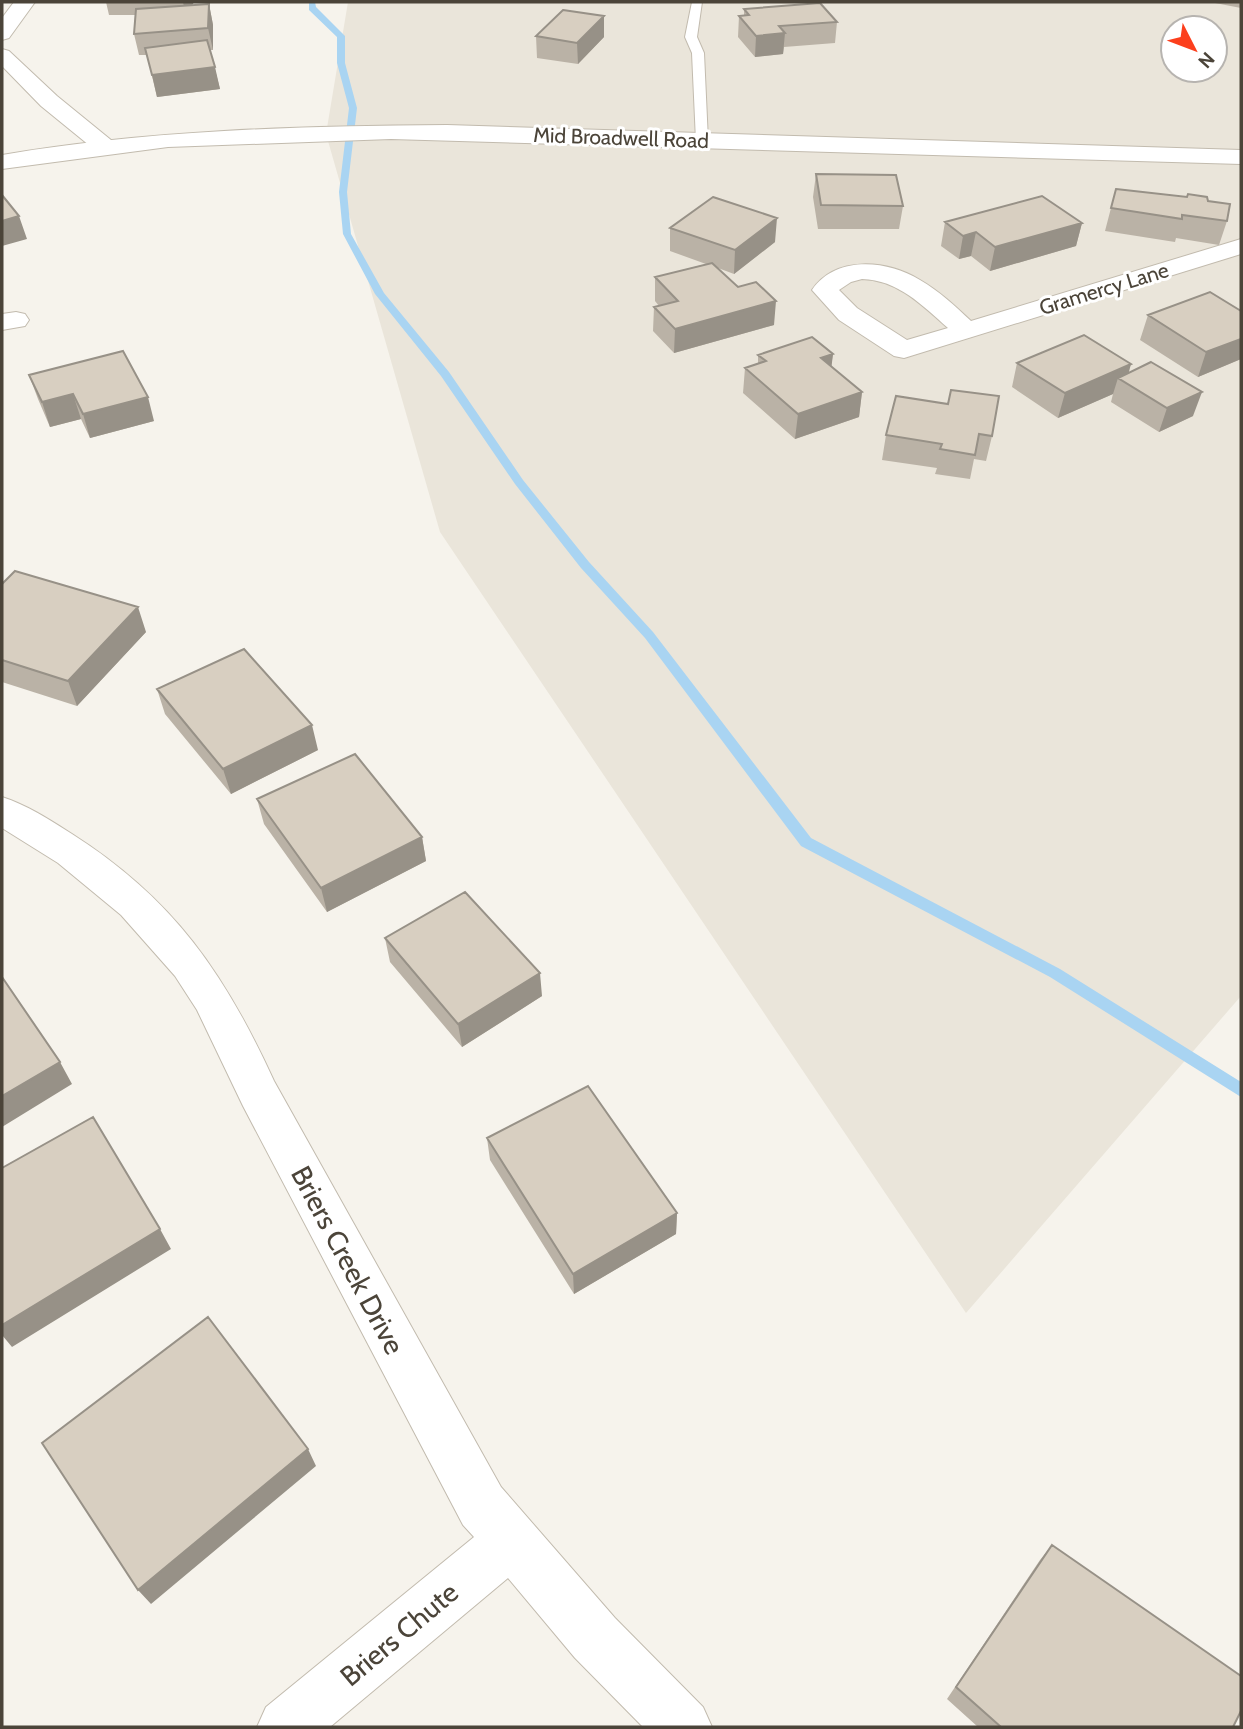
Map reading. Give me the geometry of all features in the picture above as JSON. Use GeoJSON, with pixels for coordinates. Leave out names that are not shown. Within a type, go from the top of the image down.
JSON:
{"type":"FeatureCollection","features":[{"type":"Feature","properties":{"kind":"street"},"geometry":{"type":"LineString","coordinates":[[2,34],[25,2]]}},
{"type":"Feature","properties":{"kind":"street"},"geometry":{"type":"LineString","coordinates":[[2,55],[49,101],[103,145]]}},
{"type":"Feature","properties":{"kind":"street","name":"Mid Broadwell Road"},"geometry":{"type":"LineString","coordinates":[[2,162],[103,145],[267,134],[447,131],[1241,157]]}},
{"type":"Feature","properties":{"kind":"street","name":"Gramercy Lane"},"geometry":{"type":"LineString","coordinates":[[967,331],[907,282],[882,273],[854,271],[834,278],[825,290],[848,314],[904,350],[967,331],[1241,246]]}},
{"type":"Feature","properties":{"kind":"street","name":"Briers Creek Drive"},"geometry":{"type":"LineString","coordinates":[[2,811],[76,855],[122,891],[162,932],[199,980],[231,1033],[258,1093],[482,1506],[595,1638],[683,1727]]}},
{"type":"Feature","properties":{"kind":"street","name":"Briers Chute"},"geometry":{"type":"LineString","coordinates":[[286,1727],[511,1541]]}},
{"type":"Feature","properties":{"kind":"lane"},"geometry":{"type":"LineString","coordinates":[[697,2],[691,37],[698,53],[702,141]]}},
{"type":"Feature","properties":{"kind":"shaded area"},"geometry":{"type":"Polygon","coordinates":[[[348,2],[1241,2],[1241,996],[966,1313],[440,532],[326,134],[348,2]]]}},
{"type":"Feature","properties":{"kind":"building"},"geometry":{"type":"Polygon","coordinates":[[[820,3],[837,22],[779,26],[785,33],[756,36],[739,16],[749,15],[744,9],[820,3]]]}},
{"type":"Feature","properties":{"kind":"building"},"geometry":{"type":"Polygon","coordinates":[[[209,4],[208,28],[134,34],[136,9],[209,4]]]}},
{"type":"Feature","properties":{"kind":"building"},"geometry":{"type":"Polygon","coordinates":[[[563,10],[604,16],[577,43],[536,36],[563,10]]]}},
{"type":"Feature","properties":{"kind":"building"},"geometry":{"type":"Polygon","coordinates":[[[207,40],[215,67],[152,75],[145,48],[207,40]]]}},
{"type":"Feature","properties":{"kind":"building"},"geometry":{"type":"Polygon","coordinates":[[[816,174],[896,175],[903,206],[821,205],[816,174]]]}},
{"type":"Feature","properties":{"kind":"building"},"geometry":{"type":"Polygon","coordinates":[[[1116,189],[1207,197],[1208,201],[1230,204],[1227,221],[1182,215],[1182,219],[1111,208],[1116,189]]]}},
{"type":"Feature","properties":{"kind":"building"},"geometry":{"type":"Polygon","coordinates":[[[2,195],[19,216],[2,221],[2,195]]]}},
{"type":"Feature","properties":{"kind":"building"},"geometry":{"type":"Polygon","coordinates":[[[1042,196],[1082,223],[995,247],[976,232],[963,236],[945,222],[1042,196]]]}},
{"type":"Feature","properties":{"kind":"building"},"geometry":{"type":"Polygon","coordinates":[[[713,197],[777,218],[735,250],[670,228],[713,197]]]}},
{"type":"Feature","properties":{"kind":"building"},"geometry":{"type":"Polygon","coordinates":[[[712,263],[738,287],[756,282],[776,301],[675,329],[654,307],[678,301],[655,277],[712,263]]]}},
{"type":"Feature","properties":{"kind":"building"},"geometry":{"type":"Polygon","coordinates":[[[1210,292],[1241,311],[1241,339],[1206,352],[1148,315],[1210,292]]]}},
{"type":"Feature","properties":{"kind":"building"},"geometry":{"type":"Polygon","coordinates":[[[1084,335],[1131,364],[1065,393],[1017,363],[1084,335]]]}},
{"type":"Feature","properties":{"kind":"building"},"geometry":{"type":"Polygon","coordinates":[[[812,337],[833,354],[821,358],[862,392],[798,414],[745,368],[766,361],[758,355],[812,337]]]}},
{"type":"Feature","properties":{"kind":"building"},"geometry":{"type":"Polygon","coordinates":[[[123,351],[148,397],[83,414],[73,394],[42,402],[29,375],[123,351]]]}},
{"type":"Feature","properties":{"kind":"building"},"geometry":{"type":"Polygon","coordinates":[[[1151,362],[1202,392],[1167,408],[1118,378],[1151,362]]]}},
{"type":"Feature","properties":{"kind":"building"},"geometry":{"type":"Polygon","coordinates":[[[951,390],[999,396],[992,436],[979,434],[975,455],[940,449],[942,444],[886,435],[896,396],[948,404],[951,390]]]}},
{"type":"Feature","properties":{"kind":"building"},"geometry":{"type":"Polygon","coordinates":[[[15,571],[138,607],[68,681],[2,660],[2,584],[15,571]]]}},
{"type":"Feature","properties":{"kind":"building"},"geometry":{"type":"Polygon","coordinates":[[[244,649],[312,725],[223,769],[157,689],[244,649]]]}},
{"type":"Feature","properties":{"kind":"building"},"geometry":{"type":"Polygon","coordinates":[[[355,754],[422,837],[321,888],[257,799],[355,754]]]}},
{"type":"Feature","properties":{"kind":"building"},"geometry":{"type":"Polygon","coordinates":[[[465,892],[540,973],[458,1024],[385,938],[465,892]]]}},
{"type":"Feature","properties":{"kind":"building"},"geometry":{"type":"Polygon","coordinates":[[[2,977],[60,1062],[2,1096],[2,977]]]}},
{"type":"Feature","properties":{"kind":"building"},"geometry":{"type":"Polygon","coordinates":[[[588,1086],[677,1213],[573,1274],[487,1138],[588,1086]]]}},
{"type":"Feature","properties":{"kind":"building"},"geometry":{"type":"Polygon","coordinates":[[[93,1117],[160,1229],[2,1325],[2,1168],[93,1117]]]}},
{"type":"Feature","properties":{"kind":"building"},"geometry":{"type":"Polygon","coordinates":[[[208,1317],[308,1449],[138,1590],[42,1443],[208,1317]]]}},
{"type":"Feature","properties":{"kind":"building"},"geometry":{"type":"Polygon","coordinates":[[[1052,1545],[1241,1676],[1241,1711],[1233,1727],[1001,1727],[956,1687],[1052,1545]]]}},
{"type":"Feature","properties":{"kind":"waterway"},"geometry":{"type":"LineString","coordinates":[[312,2],[312,8],[341,36],[341,63],[353,108],[343,192],[347,234],[380,294],[445,374],[519,482],[585,565],[649,635],[806,842],[1055,973],[1241,1090]]}}]}
